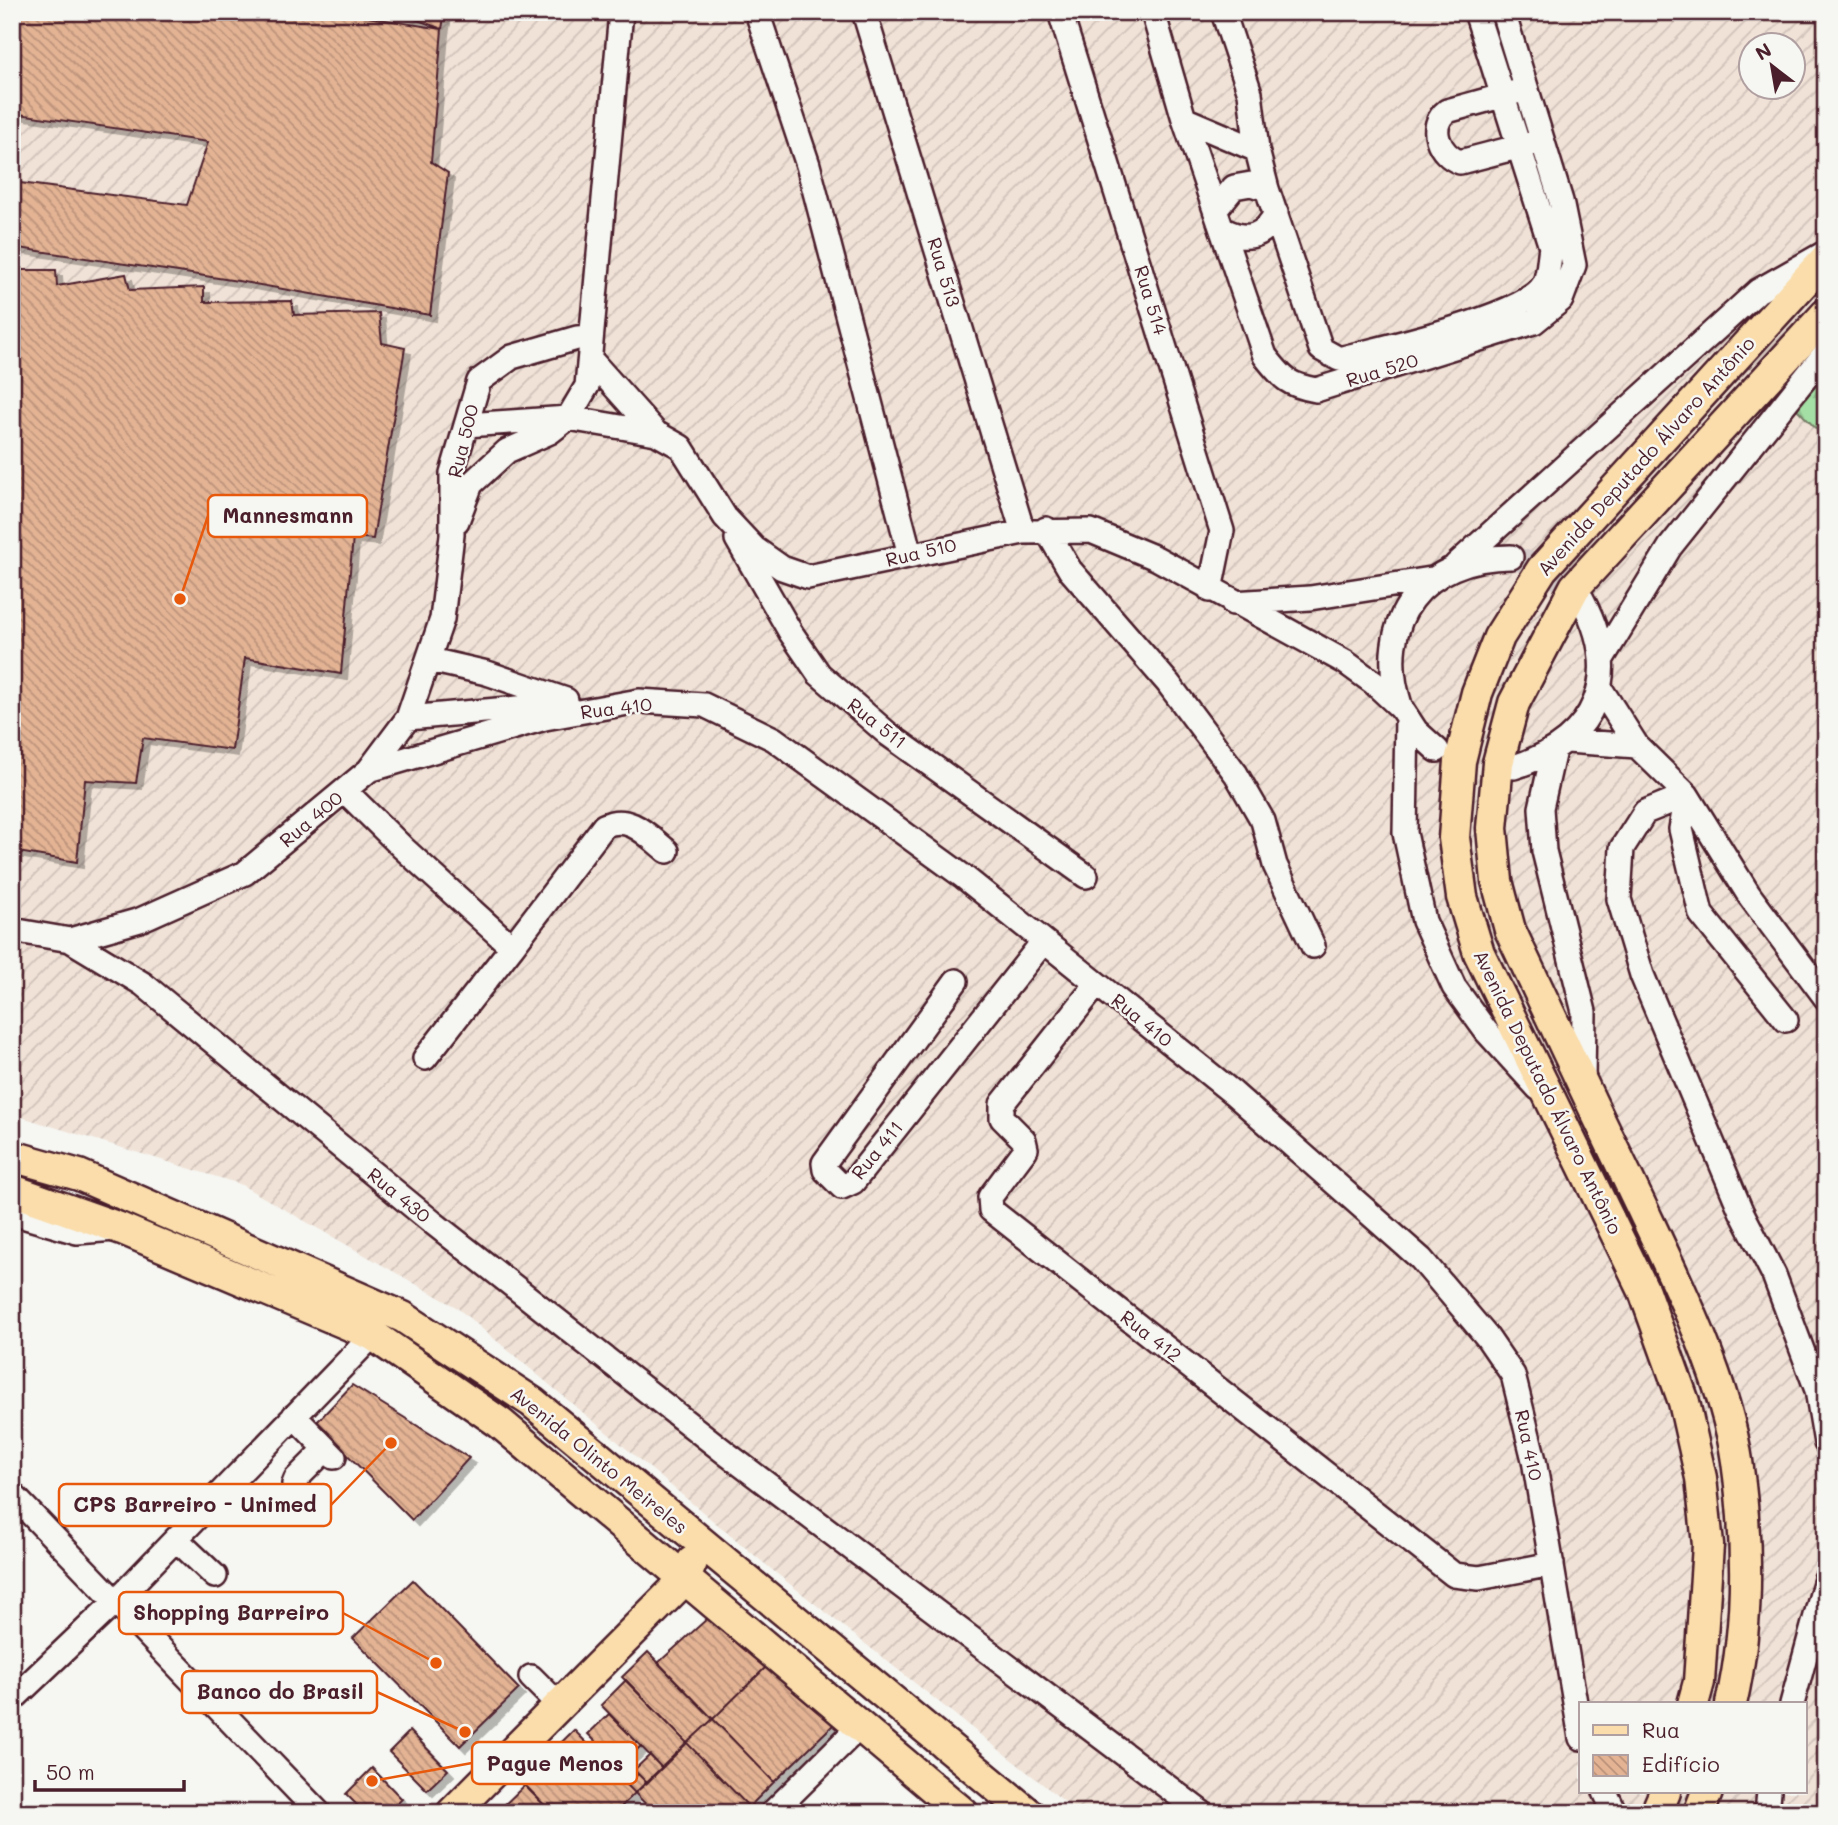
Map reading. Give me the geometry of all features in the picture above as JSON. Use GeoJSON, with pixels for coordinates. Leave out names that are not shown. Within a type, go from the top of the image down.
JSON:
{"type":"FeatureCollection","features":[{"type":"Feature","properties":{"kind":"main road","name":"Avenida Deputado Álvaro Antônio"},"geometry":{"type":"LineString","coordinates":[[1694,1702],[1699,1682],[1708,1545],[1701,1478],[1684,1402],[1644,1291],[1479,953],[1462,897],[1454,838],[1460,761],[1477,693],[1499,637],[1542,569],[1826,258]]}},
{"type":"Feature","properties":{"kind":"main road","name":"Avenida Deputado Álvaro Antônio"},"geometry":{"type":"LineString","coordinates":[[1731,1702],[1744,1611],[1743,1535],[1737,1460],[1698,1331],[1510,930],[1497,881],[1492,828],[1498,763],[1514,703],[1575,587],[1826,314]]}},
{"type":"Feature","properties":{"kind":"main road","name":"Avenida Olinto Meireles"},"geometry":{"type":"LineString","coordinates":[[12,1142],[36,1150],[79,1175],[403,1317],[532,1402],[1028,1813]]}},
{"type":"Feature","properties":{"kind":"main road","name":"Avenida Olinto Meireles"},"geometry":{"type":"LineString","coordinates":[[12,1156],[79,1175]]}},
{"type":"Feature","properties":{"kind":"main road","name":"Avenida Olinto Meireles"},"geometry":{"type":"LineString","coordinates":[[12,1189],[122,1229],[373,1335],[500,1423],[963,1813]]}},
{"type":"Feature","properties":{"kind":"main road"},"geometry":{"type":"LineString","coordinates":[[452,1813],[684,1580],[701,1543]]}},
{"type":"Feature","properties":{"kind":"main road"},"geometry":{"type":"LineString","coordinates":[[1699,1813],[1706,1794]]}},
{"type":"Feature","properties":{"kind":"street","name":"Rua 500"},"geometry":{"type":"LineString","coordinates":[[453,535],[471,484],[507,451],[550,432],[568,418],[587,386],[621,12]]}},
{"type":"Feature","properties":{"kind":"street"},"geometry":{"type":"LineString","coordinates":[[620,38],[629,12]]}},
{"type":"Feature","properties":{"kind":"street"},"geometry":{"type":"LineString","coordinates":[[757,12],[808,165],[909,555]]}},
{"type":"Feature","properties":{"kind":"street","name":"Rua 513"},"geometry":{"type":"LineString","coordinates":[[864,12],[1023,532]]}},
{"type":"Feature","properties":{"kind":"street","name":"Rua 514"},"geometry":{"type":"LineString","coordinates":[[1060,12],[1222,531],[1210,590]]}},
{"type":"Feature","properties":{"kind":"street","name":"Rua 520"},"geometry":{"type":"LineString","coordinates":[[1153,12],[1185,119],[1265,356],[1281,376],[1294,386],[1317,390],[1430,345],[1456,337],[1534,322],[1561,300],[1574,265],[1561,201],[1503,12]]}},
{"type":"Feature","properties":{"kind":"street","name":"Rua 520"},"geometry":{"type":"LineString","coordinates":[[1223,12],[1250,93],[1257,150],[1267,189],[1321,349],[1339,359],[1430,345]]}},
{"type":"Feature","properties":{"kind":"street","name":"Rua 520"},"geometry":{"type":"LineString","coordinates":[[1456,337],[1523,304],[1545,284],[1551,247],[1476,12]]}},
{"type":"Feature","properties":{"kind":"street"},"geometry":{"type":"LineString","coordinates":[[1527,89],[1447,111],[1438,118],[1436,124],[1441,150],[1450,159],[1460,162],[1543,141]]}},
{"type":"Feature","properties":{"kind":"street"},"geometry":{"type":"LineString","coordinates":[[1185,119],[1257,150]]}},
{"type":"Feature","properties":{"kind":"street"},"geometry":{"type":"LineString","coordinates":[[1267,189],[1251,184],[1234,187],[1220,219],[1242,238],[1266,230],[1276,213]]}},
{"type":"Feature","properties":{"kind":"street"},"geometry":{"type":"LineString","coordinates":[[1554,1107],[1486,1031],[1454,987],[1424,920],[1405,833],[1404,712],[1392,681],[1391,652],[1398,625],[1411,600],[1431,579],[1455,565],[1758,290],[1826,252]]}},
{"type":"Feature","properties":{"kind":"street","name":"Rua 500"},"geometry":{"type":"LineString","coordinates":[[453,535],[452,472],[479,381],[512,357],[590,348]]}},
{"type":"Feature","properties":{"kind":"street","name":"Rua 510"},"geometry":{"type":"LineString","coordinates":[[590,348],[656,433]]}},
{"type":"Feature","properties":{"kind":"street"},"geometry":{"type":"LineString","coordinates":[[1603,657],[1670,547],[1826,352]]}},
{"type":"Feature","properties":{"kind":"street","name":"Rua 510"},"geometry":{"type":"LineString","coordinates":[[466,425],[534,423],[568,418],[656,433],[681,447],[725,517],[755,549],[782,568],[808,577],[1023,532],[1046,529],[1091,531],[1156,558],[1233,603],[1345,662],[1374,683],[1404,712],[1416,731],[1437,750]]}},
{"type":"Feature","properties":{"kind":"street","name":"Rua 511"},"geometry":{"type":"LineString","coordinates":[[725,517],[774,606],[820,674],[888,734],[1087,876]]}},
{"type":"Feature","properties":{"kind":"street"},"geometry":{"type":"LineString","coordinates":[[1046,529],[1069,570],[1168,683],[1236,774],[1263,821],[1275,865],[1312,946]]}},
{"type":"Feature","properties":{"kind":"street","name":"Rua 400"},"geometry":{"type":"LineString","coordinates":[[12,930],[70,940],[140,920],[245,873],[369,770],[408,718],[430,660],[442,619],[453,535]]}},
{"type":"Feature","properties":{"kind":"street"},"geometry":{"type":"LineString","coordinates":[[1455,565],[1483,557],[1511,557]]}},
{"type":"Feature","properties":{"kind":"street"},"geometry":{"type":"LineString","coordinates":[[1233,603],[1310,598],[1431,579]]}},
{"type":"Feature","properties":{"kind":"street"},"geometry":{"type":"LineString","coordinates":[[1514,767],[1542,758],[1560,746],[1587,717],[1600,688],[1603,657],[1597,626],[1582,598]]}},
{"type":"Feature","properties":{"kind":"street"},"geometry":{"type":"LineString","coordinates":[[430,660],[487,673],[575,703]]}},
{"type":"Feature","properties":{"kind":"street"},"geometry":{"type":"LineString","coordinates":[[1600,688],[1637,746],[1687,794],[1749,895],[1826,998]]}},
{"type":"Feature","properties":{"kind":"street"},"geometry":{"type":"LineString","coordinates":[[408,718],[575,703],[639,701]]}},
{"type":"Feature","properties":{"kind":"street","name":"Rua 410"},"geometry":{"type":"LineString","coordinates":[[369,770],[545,718],[639,701],[704,705],[774,739],[964,877],[1233,1093],[1421,1259],[1487,1337],[1513,1375],[1534,1460],[1579,1726]]}},
{"type":"Feature","properties":{"kind":"street"},"geometry":{"type":"LineString","coordinates":[[1560,746],[1541,808],[1544,852],[1584,1012],[1583,1084]]}},
{"type":"Feature","properties":{"kind":"street"},"geometry":{"type":"LineString","coordinates":[[1560,746],[1637,746]]}},
{"type":"Feature","properties":{"kind":"street"},"geometry":{"type":"LineString","coordinates":[[345,791],[512,947]]}},
{"type":"Feature","properties":{"kind":"street"},"geometry":{"type":"LineString","coordinates":[[1687,794],[1681,829],[1701,914],[1786,1020]]}},
{"type":"Feature","properties":{"kind":"street"},"geometry":{"type":"LineString","coordinates":[[1687,794],[1645,812],[1622,848],[1619,899],[1642,975],[1793,1326],[1817,1390],[1826,1443]]}},
{"type":"Feature","properties":{"kind":"street"},"geometry":{"type":"LineString","coordinates":[[425,1058],[604,826],[616,820],[628,822],[667,851]]}},
{"type":"Feature","properties":{"kind":"street","name":"Rua 430"},"geometry":{"type":"LineString","coordinates":[[70,940],[143,984],[432,1222],[727,1454],[1202,1813]]}},
{"type":"Feature","properties":{"kind":"street","name":"Rua 411"},"geometry":{"type":"LineString","coordinates":[[956,981],[824,1163],[825,1170],[842,1187],[853,1182],[1043,942]]}},
{"type":"Feature","properties":{"kind":"street","name":"Rua 412"},"geometry":{"type":"LineString","coordinates":[[1097,984],[1002,1104],[1002,1118],[1024,1140],[1026,1149],[990,1197],[991,1210],[1454,1575],[1479,1578],[1552,1564]]}},
{"type":"Feature","properties":{"kind":"street","name":"Avenida Olinto Meireles"},"geometry":{"type":"LineString","coordinates":[[12,1213],[77,1232],[122,1229]]}},
{"type":"Feature","properties":{"kind":"street"},"geometry":{"type":"LineString","coordinates":[[12,1700],[115,1602],[373,1335]]}},
{"type":"Feature","properties":{"kind":"street"},"geometry":{"type":"LineString","coordinates":[[294,1416],[330,1453],[296,1479],[294,1484],[299,1493]]}},
{"type":"Feature","properties":{"kind":"street"},"geometry":{"type":"LineString","coordinates":[[12,1494],[319,1813]]}},
{"type":"Feature","properties":{"kind":"street"},"geometry":{"type":"LineString","coordinates":[[176,1539],[215,1576]]}},
{"type":"Feature","properties":{"kind":"street"},"geometry":{"type":"LineString","coordinates":[[1793,1702],[1826,1579]]}},
{"type":"Feature","properties":{"kind":"street"},"geometry":{"type":"LineString","coordinates":[[531,1677],[559,1704]]}},
{"type":"Feature","properties":{"kind":"street"},"geometry":{"type":"LineString","coordinates":[[772,1813],[860,1727]]}},
{"type":"Feature","properties":{"kind":"street"},"geometry":{"type":"LineString","coordinates":[[1767,1813],[1769,1794]]}},
{"type":"Feature","properties":{"kind":"shaded area"},"geometry":{"type":"Polygon","coordinates":[[[12,12],[1826,12],[1826,375],[1796,408],[1826,439],[1826,1813],[1079,1813],[776,1573],[456,1307],[240,1184],[12,1114],[12,12]]]}},
{"type":"Feature","properties":{"kind":"green space"},"geometry":{"type":"Polygon","coordinates":[[[1826,375],[1826,439],[1796,408],[1826,375]]]}},
{"type":"Feature","properties":{"kind":"building"},"geometry":{"type":"Polygon","coordinates":[[[12,12],[336,12],[442,29],[431,162],[448,173],[430,315],[238,281],[12,247],[12,182],[187,205],[208,142],[12,113],[12,12]]]}},
{"type":"Feature","properties":{"kind":"building"},"geometry":{"type":"Polygon","coordinates":[[[396,12],[445,12],[442,29],[396,12]]]}},
{"type":"Feature","properties":{"kind":"building"},"geometry":{"type":"Polygon","coordinates":[[[12,270],[56,270],[57,286],[126,274],[130,290],[204,287],[204,302],[292,301],[294,315],[379,313],[382,343],[405,348],[373,539],[353,537],[341,674],[245,658],[232,750],[143,738],[136,783],[85,780],[77,862],[12,851],[12,270]]]}},
{"type":"Feature","properties":{"kind":"building"},"geometry":{"type":"Polygon","coordinates":[[[352,1385],[469,1458],[412,1520],[316,1423],[352,1385]]]}},
{"type":"Feature","properties":{"kind":"building"},"geometry":{"type":"Polygon","coordinates":[[[413,1580],[519,1689],[460,1746],[353,1638],[413,1580]]]}},
{"type":"Feature","properties":{"kind":"building"},"geometry":{"type":"Polygon","coordinates":[[[708,1618],[766,1667],[713,1719],[658,1663],[708,1618]]]}},
{"type":"Feature","properties":{"kind":"building"},"geometry":{"type":"Polygon","coordinates":[[[648,1652],[713,1719],[687,1743],[622,1677],[648,1652]]]}},
{"type":"Feature","properties":{"kind":"building"},"geometry":{"type":"Polygon","coordinates":[[[766,1667],[834,1724],[774,1782],[713,1719],[766,1667]]]}},
{"type":"Feature","properties":{"kind":"building"},"geometry":{"type":"Polygon","coordinates":[[[626,1680],[687,1743],[662,1768],[601,1705],[626,1680]]]}},
{"type":"Feature","properties":{"kind":"building"},"geometry":{"type":"Polygon","coordinates":[[[609,1714],[641,1746],[620,1766],[588,1734],[609,1714]]]}},
{"type":"Feature","properties":{"kind":"building"},"geometry":{"type":"Polygon","coordinates":[[[713,1719],[774,1782],[749,1807],[687,1743],[713,1719]]]}},
{"type":"Feature","properties":{"kind":"building"},"geometry":{"type":"Polygon","coordinates":[[[574,1730],[635,1793],[615,1813],[552,1813],[521,1782],[574,1730]]]}},
{"type":"Feature","properties":{"kind":"building"},"geometry":{"type":"Polygon","coordinates":[[[410,1731],[448,1770],[427,1790],[389,1752],[410,1731]]]}},
{"type":"Feature","properties":{"kind":"building"},"geometry":{"type":"Polygon","coordinates":[[[687,1743],[749,1807],[743,1813],[654,1813],[635,1793],[687,1743]]]}},
{"type":"Feature","properties":{"kind":"building"},"geometry":{"type":"Polygon","coordinates":[[[650,1755],[662,1768],[647,1783],[634,1770],[650,1755]]]}},
{"type":"Feature","properties":{"kind":"building"},"geometry":{"type":"Polygon","coordinates":[[[372,1768],[402,1799],[388,1813],[365,1813],[346,1794],[372,1768]]]}},
{"type":"Feature","properties":{"kind":"building"},"geometry":{"type":"Polygon","coordinates":[[[638,1774],[647,1783],[635,1793],[627,1785],[638,1774]]]}},
{"type":"Feature","properties":{"kind":"building"},"geometry":{"type":"Polygon","coordinates":[[[525,1785],[552,1813],[496,1813],[525,1785]]]}},
{"type":"Feature","properties":{"kind":"tunnel"},"geometry":{"type":"LineString","coordinates":[[1511,557],[1550,573],[1582,599]]}},
{"type":"Feature","properties":{"kind":"place","name":"Mannesmann"},"geometry":{"type":"Point","coordinates":[180,599]}},
{"type":"Feature","properties":{"kind":"place","name":"CPS Barreiro - Unimed"},"geometry":{"type":"Point","coordinates":[391,1443]}},
{"type":"Feature","properties":{"kind":"place","name":"Shopping Barreiro"},"geometry":{"type":"Point","coordinates":[436,1663]}},
{"type":"Feature","properties":{"kind":"place","name":"Banco do Brasil"},"geometry":{"type":"Point","coordinates":[465,1732]}},
{"type":"Feature","properties":{"kind":"place","name":"Pague Menos"},"geometry":{"type":"Point","coordinates":[372,1781]}}]}
